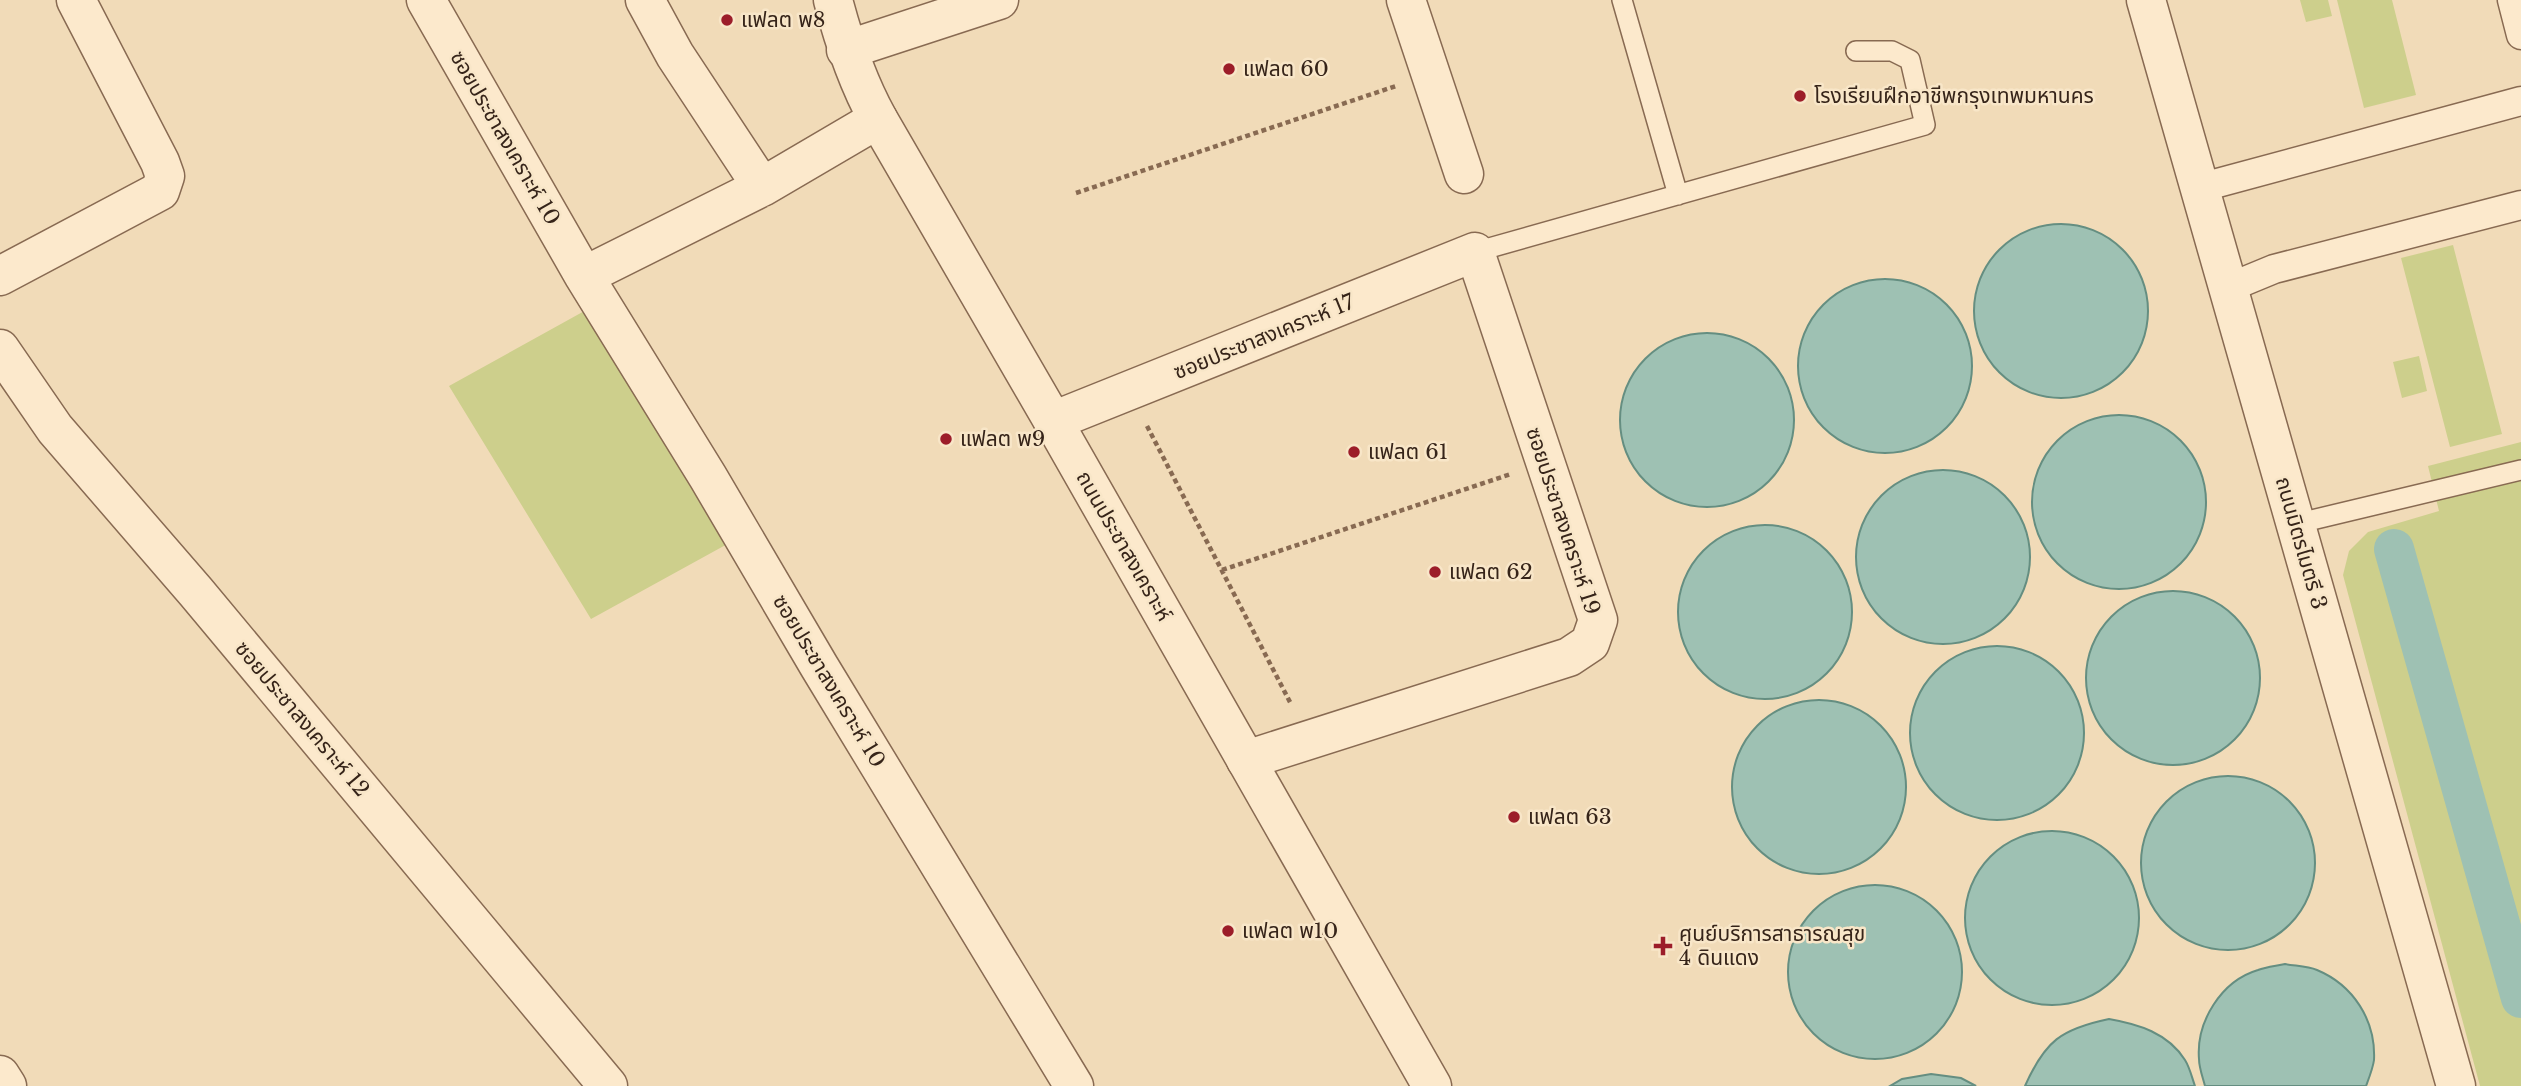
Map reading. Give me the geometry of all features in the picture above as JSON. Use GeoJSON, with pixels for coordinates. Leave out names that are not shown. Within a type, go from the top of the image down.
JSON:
{"type":"FeatureCollection","features":[{"type":"Feature","properties":{"kind":"street"},"geometry":{"type":"LineString","coordinates":[[0,276],[160,191],[165,176],[76,0]]}},
{"type":"Feature","properties":{"kind":"street","name":"ซอยประชาสงเคราะห์ 10"},"geometry":{"type":"LineString","coordinates":[[426,0],[584,276],[1074,1086]]}},
{"type":"Feature","properties":{"kind":"street"},"geometry":{"type":"LineString","coordinates":[[645,0],[675,55],[762,187]]}},
{"type":"Feature","properties":{"kind":"street","name":"ถนนประชาสงเคราะห์"},"geometry":{"type":"LineString","coordinates":[[833,0],[846,50],[860,87],[877,119],[1053,421],[1432,1086]]}},
{"type":"Feature","properties":{"kind":"street"},"geometry":{"type":"LineString","coordinates":[[846,50],[999,0]]}},
{"type":"Feature","properties":{"kind":"street"},"geometry":{"type":"LineString","coordinates":[[1406,0],[1464,174]]}},
{"type":"Feature","properties":{"kind":"street","name":"ถนนมิตรไมตรี 3"},"geometry":{"type":"LineString","coordinates":[[2146,0],[2456,1086]]}},
{"type":"Feature","properties":{"kind":"street"},"geometry":{"type":"LineString","coordinates":[[2512,0],[2521,35]]}},
{"type":"Feature","properties":{"kind":"street"},"geometry":{"type":"LineString","coordinates":[[2199,188],[2521,101]]}},
{"type":"Feature","properties":{"kind":"street"},"geometry":{"type":"LineString","coordinates":[[584,276],[762,187],[877,119]]}},
{"type":"Feature","properties":{"kind":"street"},"geometry":{"type":"LineString","coordinates":[[2228,288],[2274,269],[2521,205]]}},
{"type":"Feature","properties":{"kind":"street","name":"ซอยประชาสงเคราะห์ 17"},"geometry":{"type":"LineString","coordinates":[[1053,421],[1475,252]]}},
{"type":"Feature","properties":{"kind":"street","name":"ซอยประชาสงเคราะห์ 19"},"geometry":{"type":"LineString","coordinates":[[1246,760],[1569,657],[1590,643],[1598,620],[1475,252]]}},
{"type":"Feature","properties":{"kind":"street","name":"ซอยประชาสงเคราะห์ 12"},"geometry":{"type":"LineString","coordinates":[[0,349],[55,429],[196,592],[608,1086]]}},
{"type":"Feature","properties":{"kind":"street"},"geometry":{"type":"LineString","coordinates":[[0,1075],[7,1086]]}},
{"type":"Feature","properties":{"kind":"lane"},"geometry":{"type":"LineString","coordinates":[[1622,0],[1678,195]]}},
{"type":"Feature","properties":{"kind":"lane"},"geometry":{"type":"LineString","coordinates":[[1475,252],[1925,125],[1910,60],[1892,51],[1856,51]]}},
{"type":"Feature","properties":{"kind":"lane"},"geometry":{"type":"LineString","coordinates":[[2295,524],[2521,470]]}},
{"type":"Feature","properties":{"kind":"path"},"geometry":{"type":"LineString","coordinates":[[1076,193],[1430,74]]}},
{"type":"Feature","properties":{"kind":"path"},"geometry":{"type":"LineString","coordinates":[[1129,391],[1309,739]]}},
{"type":"Feature","properties":{"kind":"path"},"geometry":{"type":"LineString","coordinates":[[1222,570],[1545,463]]}},
{"type":"Feature","properties":{"kind":"green space"},"geometry":{"type":"Polygon","coordinates":[[[2300,0],[2328,0],[2332,16],[2306,22],[2300,0]]]}},
{"type":"Feature","properties":{"kind":"green space"},"geometry":{"type":"Polygon","coordinates":[[[2337,0],[2392,0],[2416,95],[2364,108],[2337,0]]]}},
{"type":"Feature","properties":{"kind":"green space"},"geometry":{"type":"Polygon","coordinates":[[[2453,245],[2502,434],[2450,447],[2401,258],[2453,245]]]}},
{"type":"Feature","properties":{"kind":"green space"},"geometry":{"type":"Polygon","coordinates":[[[588,309],[731,542],[591,619],[449,386],[588,309]]]}},
{"type":"Feature","properties":{"kind":"green space"},"geometry":{"type":"Polygon","coordinates":[[[2419,356],[2427,391],[2402,398],[2393,362],[2419,356]]]}},
{"type":"Feature","properties":{"kind":"green space"},"geometry":{"type":"Polygon","coordinates":[[[2521,442],[2521,1086],[2480,1086],[2343,575],[2349,551],[2368,532],[2439,511],[2428,466],[2521,442]]]}},
{"type":"Feature","properties":{"kind":"shaded area"},"geometry":{"type":"Polygon","coordinates":[[[2061,224],[2094,231],[2123,249],[2141,278],[2148,311],[2141,344],[2123,373],[2094,391],[2061,398],[2028,391],[1999,373],[1981,344],[1974,311],[1981,278],[1999,249],[2028,231],[2061,224]]]}},
{"type":"Feature","properties":{"kind":"shaded area"},"geometry":{"type":"Polygon","coordinates":[[[1885,279],[1918,286],[1947,304],[1965,333],[1972,366],[1965,399],[1947,428],[1918,446],[1885,453],[1852,446],[1823,428],[1805,399],[1798,366],[1805,333],[1823,304],[1852,286],[1885,279]]]}},
{"type":"Feature","properties":{"kind":"shaded area"},"geometry":{"type":"Polygon","coordinates":[[[1707,333],[1740,340],[1769,358],[1787,387],[1794,420],[1787,453],[1769,482],[1740,500],[1707,507],[1674,500],[1645,482],[1627,453],[1620,420],[1627,387],[1645,358],[1674,340],[1707,333]]]}},
{"type":"Feature","properties":{"kind":"shaded area"},"geometry":{"type":"Polygon","coordinates":[[[2119,415],[2152,422],[2181,440],[2199,469],[2206,502],[2199,535],[2181,564],[2152,582],[2119,589],[2086,582],[2057,564],[2039,535],[2032,502],[2039,469],[2057,440],[2086,422],[2119,415]]]}},
{"type":"Feature","properties":{"kind":"shaded area"},"geometry":{"type":"Polygon","coordinates":[[[1943,470],[1976,477],[2005,495],[2023,524],[2030,557],[2023,590],[2005,619],[1976,637],[1943,644],[1910,637],[1881,619],[1863,590],[1856,557],[1863,524],[1881,495],[1910,477],[1943,470]]]}},
{"type":"Feature","properties":{"kind":"shaded area"},"geometry":{"type":"Polygon","coordinates":[[[1765,525],[1798,532],[1827,550],[1845,579],[1852,612],[1845,645],[1827,674],[1798,692],[1765,699],[1732,692],[1703,674],[1685,645],[1678,612],[1685,579],[1703,550],[1732,532],[1765,525]]]}},
{"type":"Feature","properties":{"kind":"shaded area"},"geometry":{"type":"Polygon","coordinates":[[[2173,591],[2206,598],[2235,616],[2253,645],[2260,678],[2253,711],[2235,740],[2206,758],[2173,765],[2140,758],[2111,740],[2093,711],[2086,678],[2093,645],[2111,616],[2140,598],[2173,591]]]}},
{"type":"Feature","properties":{"kind":"shaded area"},"geometry":{"type":"Polygon","coordinates":[[[1997,646],[2030,653],[2059,671],[2077,700],[2084,733],[2077,766],[2059,795],[2030,813],[1997,820],[1964,813],[1935,795],[1917,766],[1910,733],[1917,700],[1935,671],[1964,653],[1997,646]]]}},
{"type":"Feature","properties":{"kind":"shaded area"},"geometry":{"type":"Polygon","coordinates":[[[1819,700],[1852,707],[1881,725],[1899,754],[1906,787],[1899,820],[1881,849],[1852,867],[1819,874],[1786,867],[1757,849],[1739,820],[1732,787],[1739,754],[1757,725],[1786,707],[1819,700]]]}},
{"type":"Feature","properties":{"kind":"shaded area"},"geometry":{"type":"Polygon","coordinates":[[[2228,776],[2261,783],[2290,801],[2308,830],[2315,863],[2308,896],[2290,925],[2261,943],[2228,950],[2195,943],[2166,925],[2148,896],[2141,863],[2148,830],[2166,801],[2195,783],[2228,776]]]}},
{"type":"Feature","properties":{"kind":"shaded area"},"geometry":{"type":"Polygon","coordinates":[[[2052,831],[2085,838],[2114,856],[2132,885],[2139,918],[2132,951],[2114,980],[2085,998],[2052,1005],[2019,998],[1990,980],[1972,951],[1965,918],[1972,885],[1990,856],[2019,838],[2052,831]]]}},
{"type":"Feature","properties":{"kind":"shaded area"},"geometry":{"type":"Polygon","coordinates":[[[1875,885],[1908,892],[1937,910],[1955,939],[1962,972],[1955,1005],[1937,1034],[1908,1052],[1875,1059],[1842,1052],[1813,1034],[1795,1005],[1788,972],[1795,939],[1813,910],[1842,892],[1875,885]]]}},
{"type":"Feature","properties":{"kind":"shaded area"},"geometry":{"type":"Polygon","coordinates":[[[2285,964],[2313,969],[2330,977],[2360,1006],[2374,1045],[2373,1063],[2366,1086],[2205,1086],[2199,1045],[2213,1005],[2222,993],[2245,975],[2285,964]]]}},
{"type":"Feature","properties":{"kind":"shaded area"},"geometry":{"type":"Polygon","coordinates":[[[2109,1019],[2152,1031],[2170,1043],[2185,1060],[2195,1086],[2025,1086],[2040,1058],[2056,1039],[2078,1027],[2109,1019]]]}},
{"type":"Feature","properties":{"kind":"shaded area"},"geometry":{"type":"Polygon","coordinates":[[[1931,1074],[1961,1078],[1976,1086],[1890,1086],[1902,1079],[1931,1074]]]}},
{"type":"Feature","properties":{"kind":"waterway"},"geometry":{"type":"LineString","coordinates":[[2394,549],[2521,998]]}},
{"type":"Feature","properties":{"kind":"place","name":"แฟลต พ8"},"geometry":{"type":"Point","coordinates":[727,20]}},
{"type":"Feature","properties":{"kind":"place","name":"แฟลต 60"},"geometry":{"type":"Point","coordinates":[1229,69]}},
{"type":"Feature","properties":{"kind":"place","name":"โรงเรียนฝึกอาชีพกรุงเทพมหานคร"},"geometry":{"type":"Point","coordinates":[1800,96]}},
{"type":"Feature","properties":{"kind":"place","name":"แฟลต พ9"},"geometry":{"type":"Point","coordinates":[946,439]}},
{"type":"Feature","properties":{"kind":"place","name":"แฟลต 61"},"geometry":{"type":"Point","coordinates":[1354,452]}},
{"type":"Feature","properties":{"kind":"place","name":"แฟลต 62"},"geometry":{"type":"Point","coordinates":[1435,572]}},
{"type":"Feature","properties":{"kind":"place","name":"แฟลต 63"},"geometry":{"type":"Point","coordinates":[1514,817]}},
{"type":"Feature","properties":{"kind":"place","name":"แฟลต พ10"},"geometry":{"type":"Point","coordinates":[1228,931]}},
{"type":"Feature","properties":{"kind":"place","name":"ศูนย์บริการสาธารณสุข 4 ดินแดง"},"geometry":{"type":"Point","coordinates":[1663,946]}}]}
